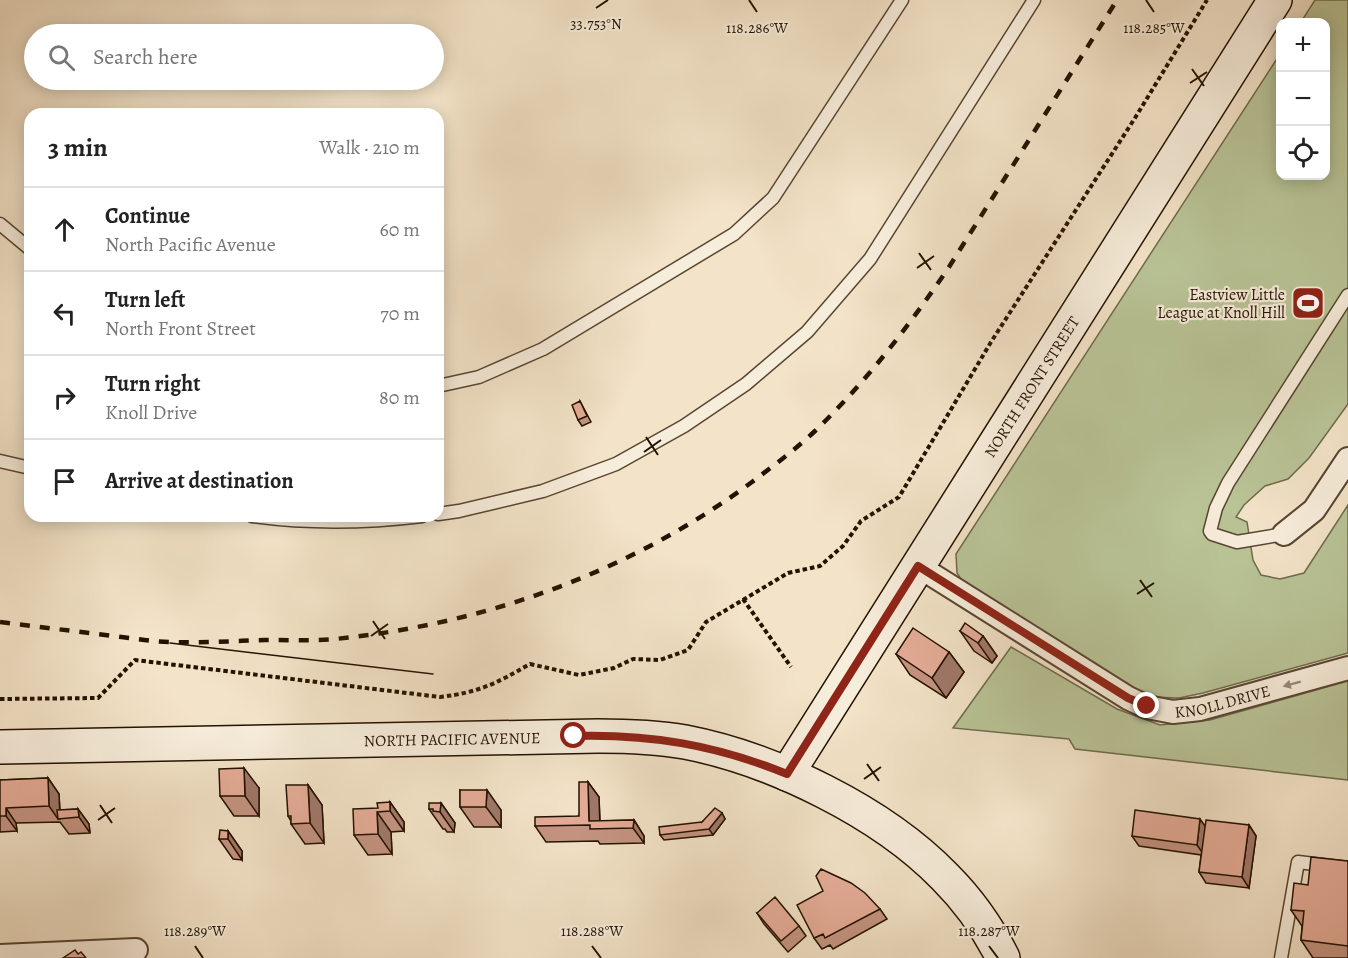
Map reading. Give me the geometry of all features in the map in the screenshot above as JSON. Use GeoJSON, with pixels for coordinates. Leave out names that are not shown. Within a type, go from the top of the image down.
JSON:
{"type":"FeatureCollection","features":[{"type":"Feature","properties":{"kind":"main road","name":"NORTH FRONT STREET"},"geometry":{"type":"LineString","coordinates":[[787,774],[1275,0]]}},
{"type":"Feature","properties":{"kind":"main road","name":"NORTH PACIFIC AVENUE"},"geometry":{"type":"LineString","coordinates":[[0,747],[620,736],[664,739],[707,747],[787,774],[857,811],[924,857],[962,895],[993,939],[1003,958]]}},
{"type":"Feature","properties":{"kind":"street"},"geometry":{"type":"LineString","coordinates":[[1284,534],[1314,510],[1348,459]]}},
{"type":"Feature","properties":{"kind":"street","name":"KNOLL DRIVE"},"geometry":{"type":"LineString","coordinates":[[918,566],[1128,698],[1147,706],[1173,712],[1200,709],[1348,668]]}},
{"type":"Feature","properties":{"kind":"street"},"geometry":{"type":"LineString","coordinates":[[0,956],[136,950]]}},
{"type":"Feature","properties":{"kind":"lane"},"geometry":{"type":"LineString","coordinates":[[444,385],[479,377],[543,349],[734,234],[773,198],[902,0]]}},
{"type":"Feature","properties":{"kind":"lane"},"geometry":{"type":"LineString","coordinates":[[444,513],[543,491],[616,464],[684,426],[746,384],[807,332],[870,259],[1034,0]]}},
{"type":"Feature","properties":{"kind":"lane"},"geometry":{"type":"LineString","coordinates":[[0,224],[24,244]]}},
{"type":"Feature","properties":{"kind":"lane"},"geometry":{"type":"LineString","coordinates":[[1284,534],[1237,542],[1212,534],[1210,531],[1216,508],[1228,483],[1348,295]]}},
{"type":"Feature","properties":{"kind":"lane"},"geometry":{"type":"LineString","coordinates":[[0,461],[24,467]]}},
{"type":"Feature","properties":{"kind":"lane"},"geometry":{"type":"LineString","coordinates":[[1281,958],[1298,862],[1348,868]]}},
{"type":"Feature","properties":{"kind":"path"},"geometry":{"type":"LineString","coordinates":[[0,699],[98,698],[135,660],[440,697],[466,694],[490,686],[530,664],[579,675],[614,668],[633,659],[660,660],[688,650],[706,622],[788,573],[820,566],[843,546],[861,521],[899,496],[991,342],[1129,128],[1207,0]]}},
{"type":"Feature","properties":{"kind":"path"},"geometry":{"type":"LineString","coordinates":[[743,599],[791,667]]}},
{"type":"Feature","properties":{"kind":"green space"},"geometry":{"type":"Polygon","coordinates":[[[1315,0],[1348,0],[1348,404],[1309,458],[1288,479],[1265,486],[1244,505],[1236,517],[1247,522],[1253,560],[1261,575],[1280,579],[1304,573],[1348,505],[1348,653],[1203,693],[1179,698],[1151,697],[1121,685],[967,588],[957,573],[956,554],[1276,60],[1276,180],[1330,180],[1330,18],[1304,18],[1315,0]]]}},
{"type":"Feature","properties":{"kind":"green space"},"geometry":{"type":"Polygon","coordinates":[[[1011,647],[1117,709],[1160,725],[1210,720],[1348,681],[1348,780],[1075,749],[1069,739],[953,728],[1011,647]]]}},
{"type":"Feature","properties":{"kind":"building"},"geometry":{"type":"Polygon","coordinates":[[[580,401],[587,416],[578,420],[572,405],[580,401]]]}},
{"type":"Feature","properties":{"kind":"building"},"geometry":{"type":"Polygon","coordinates":[[[965,623],[983,636],[978,643],[960,631],[965,623]]]}},
{"type":"Feature","properties":{"kind":"building"},"geometry":{"type":"Polygon","coordinates":[[[913,628],[949,652],[932,678],[896,654],[913,628]]]}},
{"type":"Feature","properties":{"kind":"building"},"geometry":{"type":"Polygon","coordinates":[[[244,768],[245,796],[220,796],[219,769],[244,768]]]}},
{"type":"Feature","properties":{"kind":"building"},"geometry":{"type":"Polygon","coordinates":[[[48,778],[49,806],[6,808],[6,816],[0,816],[0,780],[48,778]]]}},
{"type":"Feature","properties":{"kind":"building"},"geometry":{"type":"Polygon","coordinates":[[[579,782],[588,782],[589,821],[634,820],[633,828],[590,829],[590,825],[535,826],[535,817],[579,816],[579,782]]]}},
{"type":"Feature","properties":{"kind":"building"},"geometry":{"type":"Polygon","coordinates":[[[286,785],[308,785],[310,823],[291,824],[291,816],[288,816],[286,785]]]}},
{"type":"Feature","properties":{"kind":"building"},"geometry":{"type":"Polygon","coordinates":[[[460,790],[487,790],[486,807],[460,807],[460,790]]]}},
{"type":"Feature","properties":{"kind":"building"},"geometry":{"type":"Polygon","coordinates":[[[390,802],[390,811],[377,812],[378,834],[354,835],[353,809],[378,808],[377,803],[390,802]]]}},
{"type":"Feature","properties":{"kind":"building"},"geometry":{"type":"Polygon","coordinates":[[[429,803],[441,803],[440,812],[429,809],[429,803]]]}},
{"type":"Feature","properties":{"kind":"building"},"geometry":{"type":"Polygon","coordinates":[[[715,808],[722,813],[709,829],[660,835],[659,827],[702,822],[715,808]]]}},
{"type":"Feature","properties":{"kind":"building"},"geometry":{"type":"Polygon","coordinates":[[[78,809],[79,817],[58,819],[57,810],[78,809]]]}},
{"type":"Feature","properties":{"kind":"building"},"geometry":{"type":"Polygon","coordinates":[[[1135,810],[1200,819],[1197,845],[1132,836],[1135,810]]]}},
{"type":"Feature","properties":{"kind":"building"},"geometry":{"type":"Polygon","coordinates":[[[1206,820],[1249,825],[1242,877],[1199,872],[1206,820]]]}},
{"type":"Feature","properties":{"kind":"building"},"geometry":{"type":"Polygon","coordinates":[[[220,830],[228,831],[228,839],[219,839],[220,830]]]}},
{"type":"Feature","properties":{"kind":"building"},"geometry":{"type":"Polygon","coordinates":[[[1311,857],[1348,861],[1348,946],[1301,940],[1304,911],[1291,910],[1294,883],[1308,885],[1311,857]]]}},
{"type":"Feature","properties":{"kind":"building"},"geometry":{"type":"Polygon","coordinates":[[[821,869],[851,883],[865,893],[880,909],[825,938],[823,934],[814,938],[797,905],[823,891],[816,876],[821,869]]]}},
{"type":"Feature","properties":{"kind":"building"},"geometry":{"type":"Polygon","coordinates":[[[775,897],[799,926],[781,941],[757,913],[775,897]]]}},
{"type":"Feature","properties":{"kind":"building"},"geometry":{"type":"Polygon","coordinates":[[[75,950],[78,954],[81,952],[86,958],[63,958],[75,950]]]}},
{"type":"Feature","properties":{"kind":"tram line"},"geometry":{"type":"LineString","coordinates":[[170,643],[433,674]]}},
{"type":"Feature","properties":{"kind":"railway"},"geometry":{"type":"LineString","coordinates":[[0,622],[165,642],[335,639],[391,632],[447,621],[501,606],[554,589],[657,542],[705,514],[784,458],[815,431],[869,373],[949,267],[1117,0]]}},
{"type":"Feature","properties":{"kind":"place","name":"Eastview Little League at Knoll Hill"},"geometry":{"type":"Point","coordinates":[1308,303]}},
{"type":"Feature","properties":{"kind":"route"},"geometry":{"type":"LineString","coordinates":[[574,736],[642,737],[684,742],[750,760],[787,774],[918,566],[1128,698],[1147,706]]}}]}
